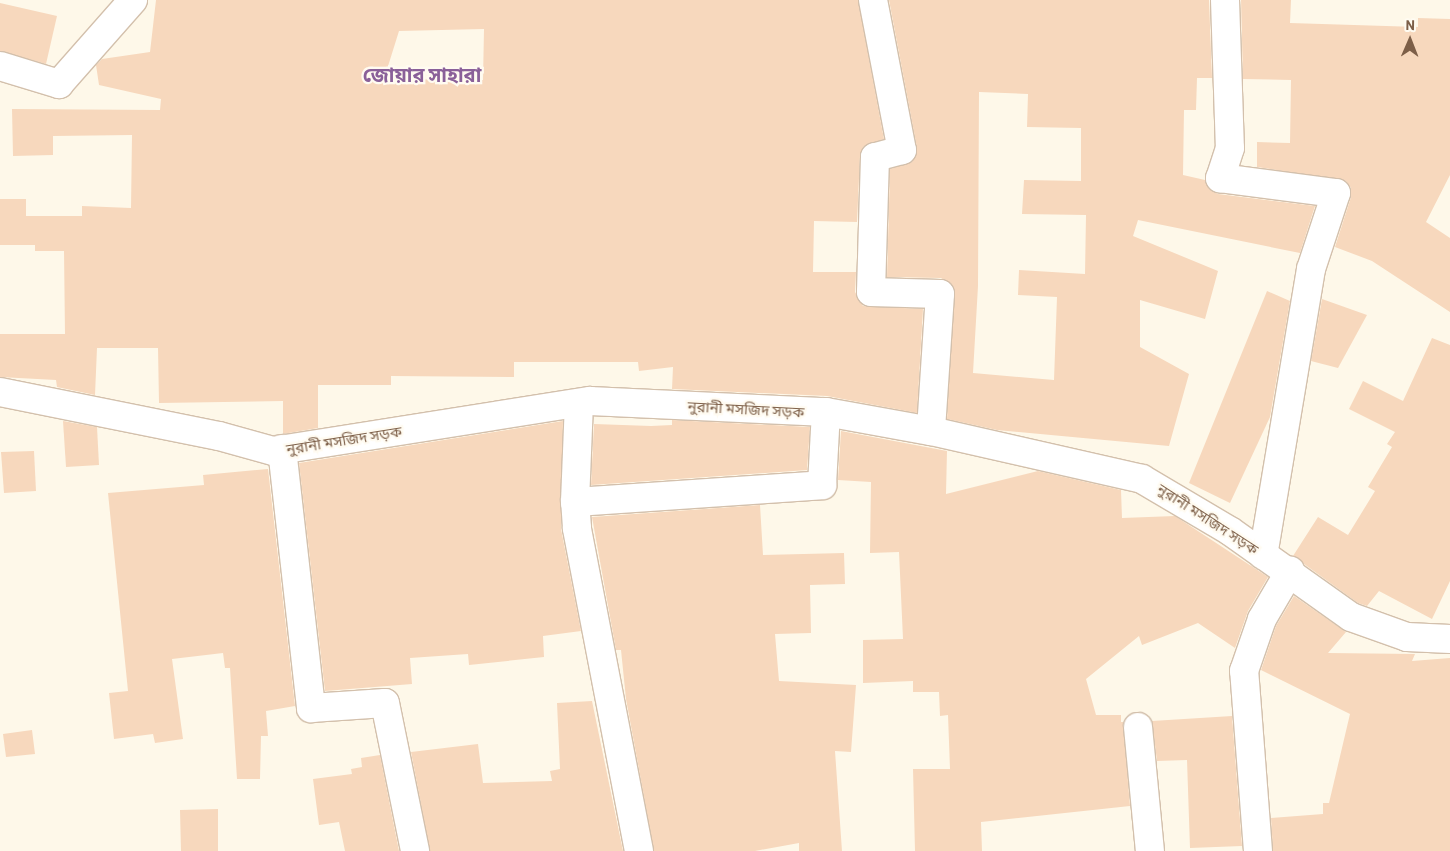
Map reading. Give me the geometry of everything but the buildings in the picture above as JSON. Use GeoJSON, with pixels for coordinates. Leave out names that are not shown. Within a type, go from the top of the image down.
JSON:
{"type":"FeatureCollection","features":[{"type":"Feature","properties":{"kind":"street"},"geometry":{"type":"LineString","coordinates":[[0,66],[58,84],[133,0]]}},
{"type":"Feature","properties":{"kind":"street"},"geometry":{"type":"LineString","coordinates":[[873,0],[902,150],[874,157],[871,292],[940,294],[931,431]]}},
{"type":"Feature","properties":{"kind":"street"},"geometry":{"type":"LineString","coordinates":[[1225,0],[1230,148],[1220,178],[1336,193],[1311,269],[1263,554]]}},
{"type":"Feature","properties":{"kind":"street","name":"নুরানী মসজিদ সড়ক"},"geometry":{"type":"LineString","coordinates":[[0,392],[210,434],[273,451],[579,403],[826,412],[931,431],[1142,479],[1189,504],[1290,572],[1351,617],[1407,637],[1450,639]]}},
{"type":"Feature","properties":{"kind":"street"},"geometry":{"type":"LineString","coordinates":[[579,403],[574,502],[576,528],[640,851]]}},
{"type":"Feature","properties":{"kind":"street"},"geometry":{"type":"LineString","coordinates":[[574,502],[822,485],[826,412]]}},
{"type":"Feature","properties":{"kind":"street"},"geometry":{"type":"LineString","coordinates":[[282,449],[311,708],[385,703],[415,851]]}},
{"type":"Feature","properties":{"kind":"street"},"geometry":{"type":"LineString","coordinates":[[1258,851],[1244,671],[1262,619],[1290,572]]}},
{"type":"Feature","properties":{"kind":"street"},"geometry":{"type":"LineString","coordinates":[[1138,727],[1150,851]]}},
{"type":"Feature","properties":{"kind":"district","name":"জোয়ার সাহারা"},"geometry":{"type":"Point","coordinates":[422,74]}}]}
